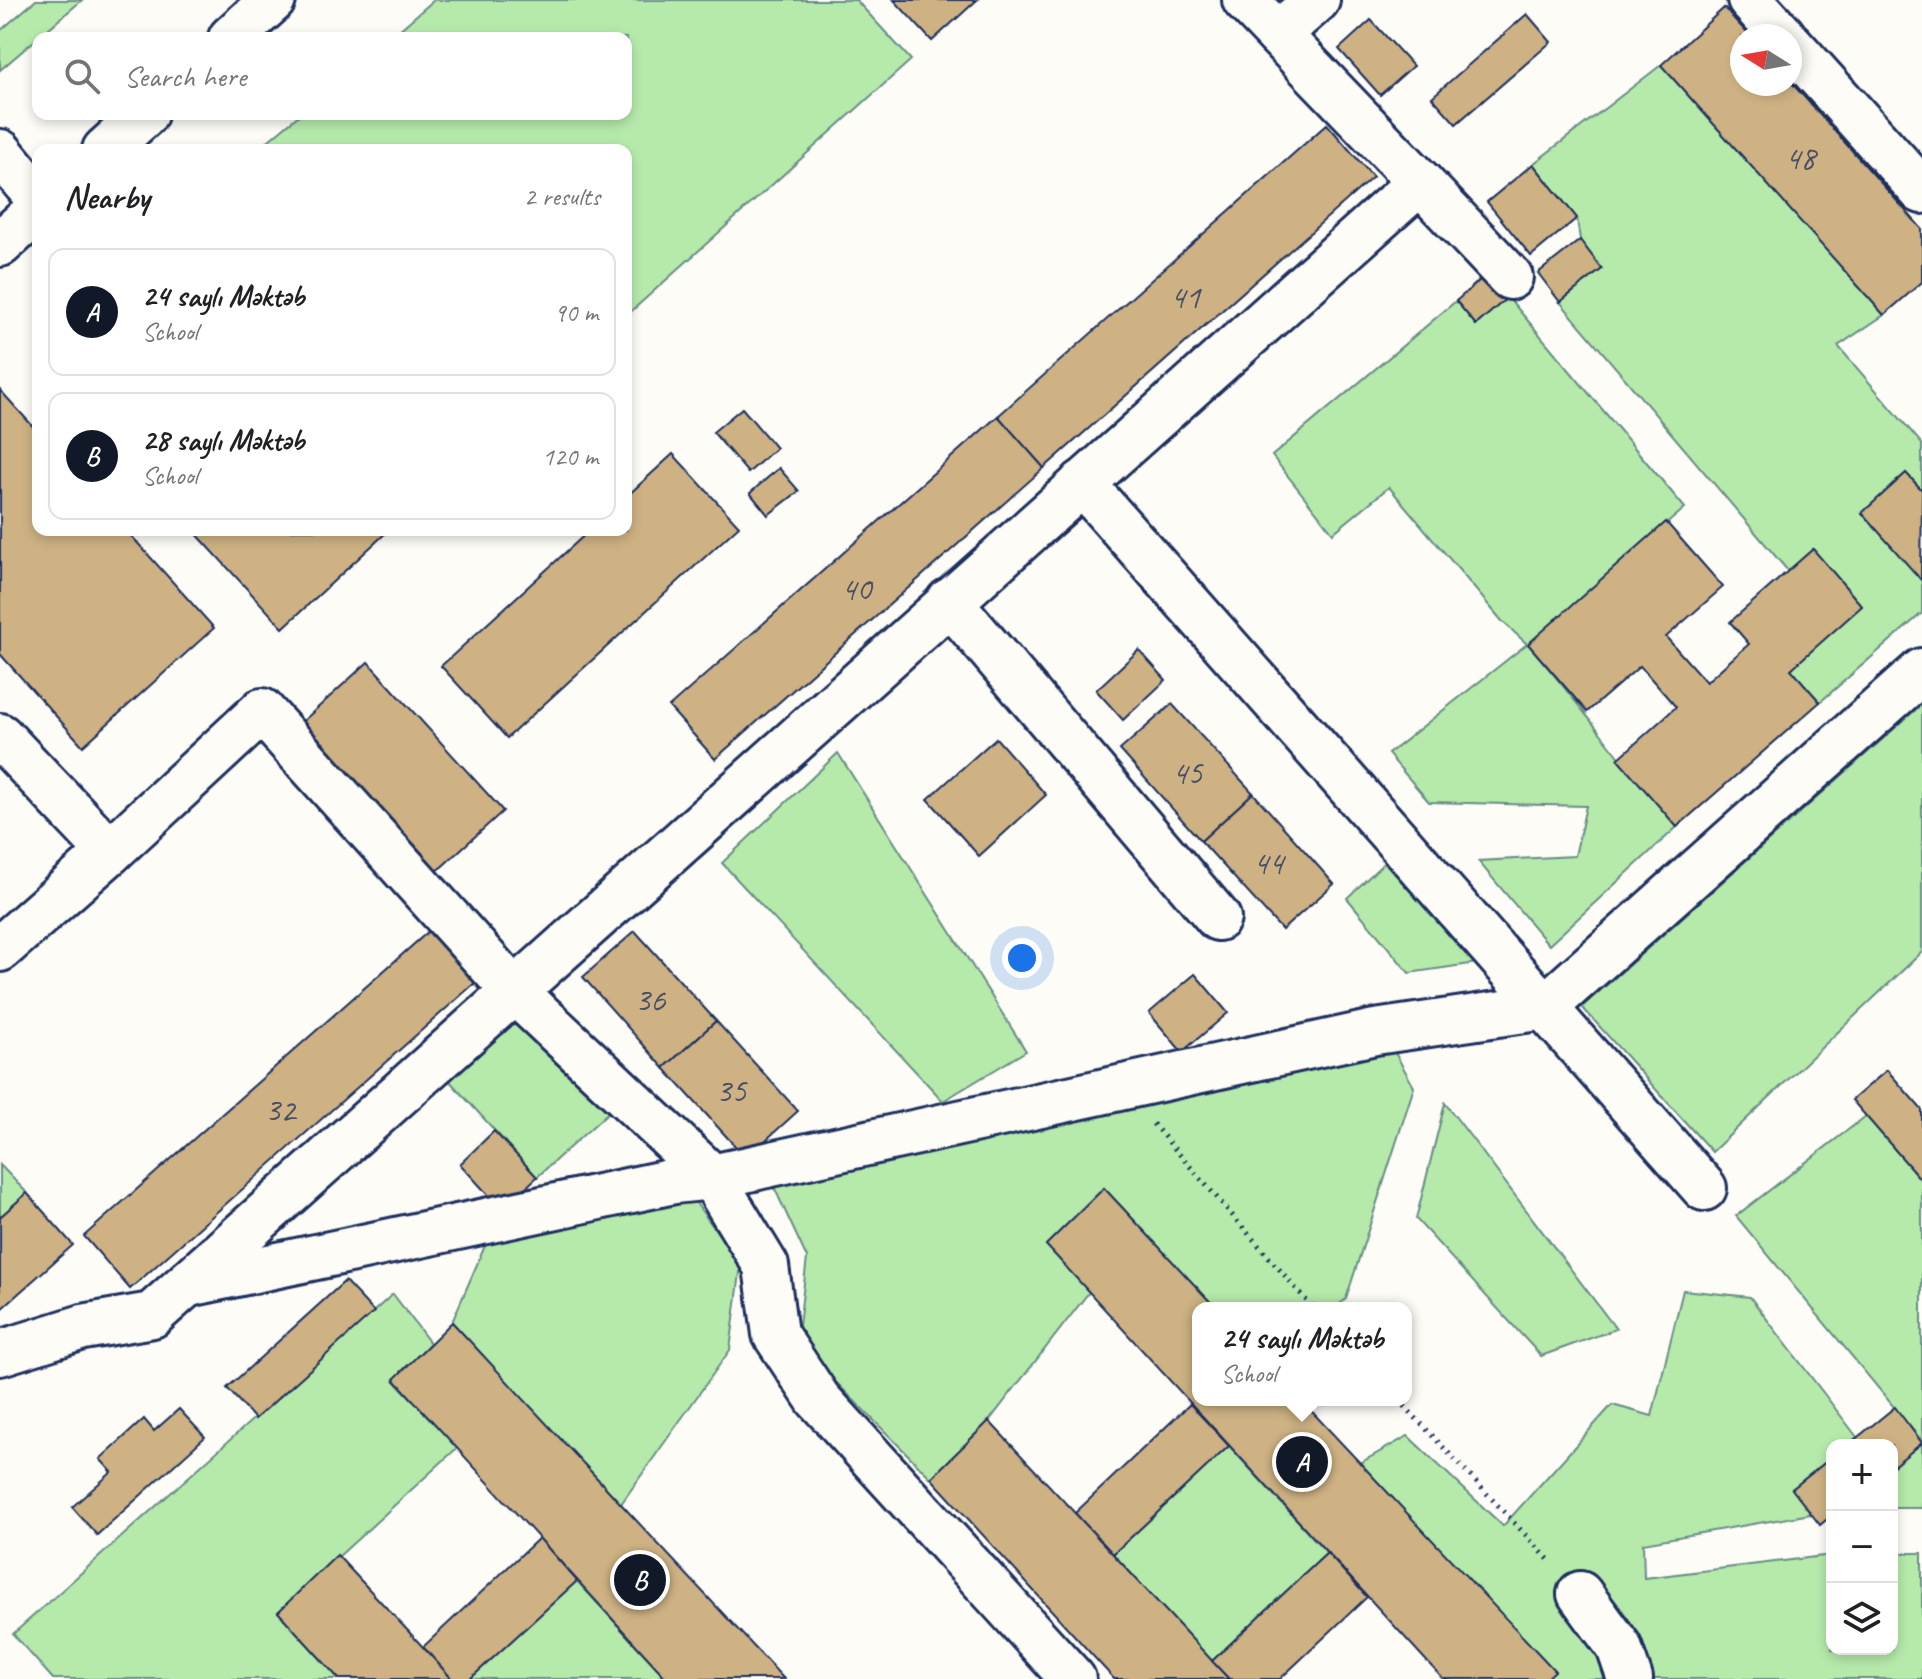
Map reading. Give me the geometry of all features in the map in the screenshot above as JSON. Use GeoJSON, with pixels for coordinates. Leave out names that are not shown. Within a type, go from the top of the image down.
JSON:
{"type":"FeatureCollection","features":[{"type":"Feature","properties":{"kind":"street"},"geometry":{"type":"LineString","coordinates":[[238,32],[273,0]]}},
{"type":"Feature","properties":{"kind":"street"},"geometry":{"type":"LineString","coordinates":[[1245,0],[1510,277]]}},
{"type":"Feature","properties":{"kind":"street"},"geometry":{"type":"LineString","coordinates":[[1278,34],[1317,0]]}},
{"type":"Feature","properties":{"kind":"street"},"geometry":{"type":"LineString","coordinates":[[1750,0],[1772,24]]}},
{"type":"Feature","properties":{"kind":"street"},"geometry":{"type":"LineString","coordinates":[[1802,57],[1922,191]]}},
{"type":"Feature","properties":{"kind":"street"},"geometry":{"type":"LineString","coordinates":[[112,144],[138,120]]}},
{"type":"Feature","properties":{"kind":"street"},"geometry":{"type":"LineString","coordinates":[[0,152],[32,191]]}},
{"type":"Feature","properties":{"kind":"street"},"geometry":{"type":"LineString","coordinates":[[0,1353],[83,1327],[152,1315],[1420,182]]}},
{"type":"Feature","properties":{"kind":"street"},"geometry":{"type":"LineString","coordinates":[[0,244],[32,215]]}},
{"type":"Feature","properties":{"kind":"street"},"geometry":{"type":"LineString","coordinates":[[1082,483],[1704,1188]]}},
{"type":"Feature","properties":{"kind":"street"},"geometry":{"type":"LineString","coordinates":[[949,601],[1218,918]]}},
{"type":"Feature","properties":{"kind":"street"},"geometry":{"type":"LineString","coordinates":[[186,1285],[674,1181],[712,1177],[1375,1032],[1545,1007],[1922,671]]}},
{"type":"Feature","properties":{"kind":"street"},"geometry":{"type":"LineString","coordinates":[[0,949],[262,711],[513,990],[712,1177],[766,1266],[775,1334],[818,1399],[1073,1679]]}},
{"type":"Feature","properties":{"kind":"street"},"geometry":{"type":"LineString","coordinates":[[0,736],[110,852]]}},
{"type":"Feature","properties":{"kind":"street"},"geometry":{"type":"LineString","coordinates":[[1580,1594],[1619,1647],[1630,1679]]}},
{"type":"Feature","properties":{"kind":"path"},"geometry":{"type":"LineString","coordinates":[[1121,1087],[1308,1302]]}},
{"type":"Feature","properties":{"kind":"path"},"geometry":{"type":"LineString","coordinates":[[1405,1406],[1580,1594]]}},
{"type":"Feature","properties":{"kind":"green space"},"geometry":{"type":"Polygon","coordinates":[[[36,0],[82,0],[45,32],[32,32],[32,43],[0,70],[0,31],[36,0]]]}},
{"type":"Feature","properties":{"kind":"green space"},"geometry":{"type":"Polygon","coordinates":[[[434,0],[856,0],[911,60],[632,311],[632,144],[264,144],[293,120],[632,120],[632,32],[397,32],[434,0]]]}},
{"type":"Feature","properties":{"kind":"green space"},"geometry":{"type":"Polygon","coordinates":[[[1661,65],[1884,315],[1838,346],[1922,444],[1922,490],[1906,473],[1862,513],[1922,579],[1922,613],[1820,702],[1791,669],[1862,606],[1813,550],[1788,571],[1560,302],[1602,269],[1580,240],[1577,218],[1533,164],[1661,65]]]}},
{"type":"Feature","properties":{"kind":"green space"},"geometry":{"type":"Polygon","coordinates":[[[1508,297],[1685,508],[1528,644],[1677,827],[1549,945],[1478,861],[1575,856],[1586,806],[1429,802],[1388,754],[1527,644],[1502,621],[1389,487],[1333,533],[1272,456],[1456,301],[1476,325],[1508,297]]]}},
{"type":"Feature","properties":{"kind":"green space"},"geometry":{"type":"Polygon","coordinates":[[[1922,704],[1922,952],[1712,1152],[1582,1007],[1922,704]]]}},
{"type":"Feature","properties":{"kind":"green space"},"geometry":{"type":"Polygon","coordinates":[[[838,753],[1026,1051],[943,1101],[722,863],[838,753]]]}},
{"type":"Feature","properties":{"kind":"green space"},"geometry":{"type":"Polygon","coordinates":[[[1390,857],[1477,963],[1409,973],[1347,898],[1390,857]]]}},
{"type":"Feature","properties":{"kind":"green space"},"geometry":{"type":"Polygon","coordinates":[[[525,1007],[613,1108],[537,1177],[447,1078],[525,1007]]]}},
{"type":"Feature","properties":{"kind":"green space"},"geometry":{"type":"Polygon","coordinates":[[[1388,1040],[1414,1087],[1346,1299],[1342,1302],[1210,1302],[1104,1188],[1046,1245],[1089,1292],[989,1421],[931,1478],[797,1343],[807,1258],[767,1172],[1388,1040]]]}},
{"type":"Feature","properties":{"kind":"green space"},"geometry":{"type":"Polygon","coordinates":[[[1445,1103],[1616,1329],[1541,1356],[1416,1219],[1445,1103]]]}},
{"type":"Feature","properties":{"kind":"green space"},"geometry":{"type":"Polygon","coordinates":[[[1866,1116],[1922,1181],[1922,1441],[1736,1216],[1866,1116]]]}},
{"type":"Feature","properties":{"kind":"green space"},"geometry":{"type":"Polygon","coordinates":[[[0,1165],[27,1193],[0,1217],[0,1165]]]}},
{"type":"Feature","properties":{"kind":"green space"},"geometry":{"type":"Polygon","coordinates":[[[685,1188],[741,1265],[730,1350],[621,1504],[452,1322],[494,1225],[685,1188]]]}},
{"type":"Feature","properties":{"kind":"green space"},"geometry":{"type":"Polygon","coordinates":[[[1683,1290],[1750,1297],[1857,1437],[1826,1439],[1826,1462],[1792,1489],[1811,1514],[1643,1543],[1644,1578],[1826,1556],[1826,1655],[1898,1655],[1898,1553],[1922,1553],[1922,1679],[1546,1679],[1554,1671],[1360,1463],[1408,1436],[1503,1526],[1612,1405],[1652,1416],[1683,1290]]]}},
{"type":"Feature","properties":{"kind":"green space"},"geometry":{"type":"Polygon","coordinates":[[[393,1294],[430,1343],[394,1380],[457,1448],[278,1612],[339,1679],[53,1679],[13,1634],[393,1294]]]}},
{"type":"Feature","properties":{"kind":"green space"},"geometry":{"type":"Polygon","coordinates":[[[1922,1443],[1922,1508],[1898,1508],[1898,1462],[1922,1443]]]}},
{"type":"Feature","properties":{"kind":"green space"},"geometry":{"type":"Polygon","coordinates":[[[1229,1446],[1327,1553],[1212,1661],[1113,1554],[1229,1446]]]}},
{"type":"Feature","properties":{"kind":"green space"},"geometry":{"type":"Polygon","coordinates":[[[577,1581],[667,1679],[470,1679],[577,1581]]]}},
{"type":"Feature","properties":{"kind":"building"},"geometry":{"type":"Polygon","coordinates":[[[894,0],[977,0],[932,41],[894,0]]]}},
{"type":"Feature","properties":{"kind":"building"},"geometry":{"type":"Polygon","coordinates":[[[1724,8],[1739,24],[1730,24],[1730,96],[1802,94],[1922,229],[1922,282],[1884,315],[1661,65],[1724,8]]]}},
{"type":"Feature","properties":{"kind":"building"},"geometry":{"type":"Polygon","coordinates":[[[1527,14],[1551,42],[1456,124],[1432,97],[1527,14]]]}},
{"type":"Feature","properties":{"kind":"building"},"geometry":{"type":"Polygon","coordinates":[[[1371,20],[1413,66],[1380,95],[1339,49],[1371,20]]]}},
{"type":"Feature","properties":{"kind":"building"},"geometry":{"type":"Polygon","coordinates":[[[1327,124],[1373,177],[1044,468],[998,416],[1327,124]]]}},
{"type":"Feature","properties":{"kind":"building"},"geometry":{"type":"Polygon","coordinates":[[[1533,164],[1577,218],[1531,256],[1487,202],[1533,164]]]}},
{"type":"Feature","properties":{"kind":"building"},"geometry":{"type":"Polygon","coordinates":[[[1580,240],[1602,269],[1560,302],[1538,273],[1580,240]]]}},
{"type":"Feature","properties":{"kind":"building"},"geometry":{"type":"Polygon","coordinates":[[[1488,273],[1508,297],[1476,325],[1456,301],[1488,273]]]}},
{"type":"Feature","properties":{"kind":"building"},"geometry":{"type":"Polygon","coordinates":[[[0,390],[32,425],[32,536],[131,536],[214,628],[83,746],[0,654],[0,390]]]}},
{"type":"Feature","properties":{"kind":"building"},"geometry":{"type":"Polygon","coordinates":[[[742,408],[776,448],[748,473],[713,432],[742,408]]]}},
{"type":"Feature","properties":{"kind":"building"},"geometry":{"type":"Polygon","coordinates":[[[998,416],[1044,468],[715,759],[669,707],[998,416]]]}},
{"type":"Feature","properties":{"kind":"building"},"geometry":{"type":"Polygon","coordinates":[[[673,454],[739,526],[507,738],[441,666],[583,536],[632,536],[632,492],[673,454]]]}},
{"type":"Feature","properties":{"kind":"building"},"geometry":{"type":"Polygon","coordinates":[[[779,468],[799,491],[768,515],[750,493],[779,468]]]}},
{"type":"Feature","properties":{"kind":"building"},"geometry":{"type":"Polygon","coordinates":[[[1906,473],[1922,490],[1921,580],[1862,513],[1906,473]]]}},
{"type":"Feature","properties":{"kind":"building"},"geometry":{"type":"Polygon","coordinates":[[[1666,522],[1723,587],[1666,637],[1706,682],[1749,644],[1730,622],[1813,549],[1862,606],[1791,669],[1820,702],[1677,827],[1618,759],[1676,707],[1640,666],[1587,712],[1528,644],[1666,522]]]}},
{"type":"Feature","properties":{"kind":"building"},"geometry":{"type":"Polygon","coordinates":[[[199,536],[383,536],[283,628],[199,536]]]}},
{"type":"Feature","properties":{"kind":"building"},"geometry":{"type":"Polygon","coordinates":[[[1139,650],[1166,680],[1123,720],[1096,690],[1139,650]]]}},
{"type":"Feature","properties":{"kind":"building"},"geometry":{"type":"Polygon","coordinates":[[[368,662],[503,811],[436,872],[302,722],[368,662]]]}},
{"type":"Feature","properties":{"kind":"building"},"geometry":{"type":"Polygon","coordinates":[[[1172,704],[1253,793],[1201,841],[1120,750],[1172,704]]]}},
{"type":"Feature","properties":{"kind":"building"},"geometry":{"type":"Polygon","coordinates":[[[996,738],[1046,795],[979,856],[928,799],[996,738]]]}},
{"type":"Feature","properties":{"kind":"building"},"geometry":{"type":"Polygon","coordinates":[[[1253,793],[1334,884],[1282,930],[1201,841],[1253,793]]]}},
{"type":"Feature","properties":{"kind":"building"},"geometry":{"type":"Polygon","coordinates":[[[430,930],[476,982],[130,1289],[84,1236],[430,930]]]}},
{"type":"Feature","properties":{"kind":"building"},"geometry":{"type":"Polygon","coordinates":[[[635,931],[716,1021],[664,1068],[583,977],[635,931]]]}},
{"type":"Feature","properties":{"kind":"building"},"geometry":{"type":"Polygon","coordinates":[[[1195,974],[1228,1013],[1182,1052],[1149,1013],[1195,974]]]}},
{"type":"Feature","properties":{"kind":"building"},"geometry":{"type":"Polygon","coordinates":[[[716,1021],[798,1111],[746,1158],[664,1068],[716,1021]]]}},
{"type":"Feature","properties":{"kind":"building"},"geometry":{"type":"Polygon","coordinates":[[[1887,1070],[1922,1110],[1922,1181],[1852,1100],[1887,1070]]]}},
{"type":"Feature","properties":{"kind":"building"},"geometry":{"type":"Polygon","coordinates":[[[494,1131],[537,1177],[502,1210],[460,1164],[494,1131]]]}},
{"type":"Feature","properties":{"kind":"building"},"geometry":{"type":"Polygon","coordinates":[[[1104,1188],[1210,1302],[1192,1302],[1192,1405],[1046,1245],[1104,1188]]]}},
{"type":"Feature","properties":{"kind":"building"},"geometry":{"type":"Polygon","coordinates":[[[27,1193],[73,1245],[0,1310],[0,1217],[27,1193]]]}},
{"type":"Feature","properties":{"kind":"building"},"geometry":{"type":"Polygon","coordinates":[[[345,1281],[374,1312],[255,1419],[227,1388],[345,1281]]]}},
{"type":"Feature","properties":{"kind":"building"},"geometry":{"type":"Polygon","coordinates":[[[452,1322],[784,1679],[667,1679],[394,1379],[452,1322]]]}},
{"type":"Feature","properties":{"kind":"building"},"geometry":{"type":"Polygon","coordinates":[[[1190,1404],[1229,1446],[1113,1554],[1075,1513],[1190,1404]]]}},
{"type":"Feature","properties":{"kind":"building"},"geometry":{"type":"Polygon","coordinates":[[[1193,1406],[1307,1406],[1555,1671],[1546,1679],[1443,1679],[1193,1406]]]}},
{"type":"Feature","properties":{"kind":"building"},"geometry":{"type":"Polygon","coordinates":[[[1895,1407],[1922,1443],[1898,1462],[1898,1439],[1855,1439],[1895,1407]]]}},
{"type":"Feature","properties":{"kind":"building"},"geometry":{"type":"Polygon","coordinates":[[[179,1409],[205,1437],[97,1535],[72,1507],[112,1472],[100,1459],[144,1419],[154,1431],[179,1409]]]}},
{"type":"Feature","properties":{"kind":"building"},"geometry":{"type":"Polygon","coordinates":[[[989,1421],[1229,1679],[1114,1679],[931,1478],[989,1421]]]}},
{"type":"Feature","properties":{"kind":"building"},"geometry":{"type":"Polygon","coordinates":[[[1826,1462],[1826,1520],[1820,1525],[1792,1489],[1826,1462]]]}},
{"type":"Feature","properties":{"kind":"building"},"geometry":{"type":"Polygon","coordinates":[[[539,1538],[577,1581],[470,1679],[452,1679],[423,1647],[539,1538]]]}},
{"type":"Feature","properties":{"kind":"building"},"geometry":{"type":"Polygon","coordinates":[[[1327,1553],[1367,1597],[1280,1679],[1229,1679],[1212,1661],[1327,1553]]]}},
{"type":"Feature","properties":{"kind":"building"},"geometry":{"type":"Polygon","coordinates":[[[337,1555],[452,1679],[339,1679],[278,1612],[337,1555]]]}},
{"type":"Feature","properties":{"kind":"place","name":"24 saylı Məktəb"},"geometry":{"type":"Point","coordinates":[1302,1462]}},
{"type":"Feature","properties":{"kind":"place","name":"28 saylı Məktəb"},"geometry":{"type":"Point","coordinates":[640,1580]}}]}
